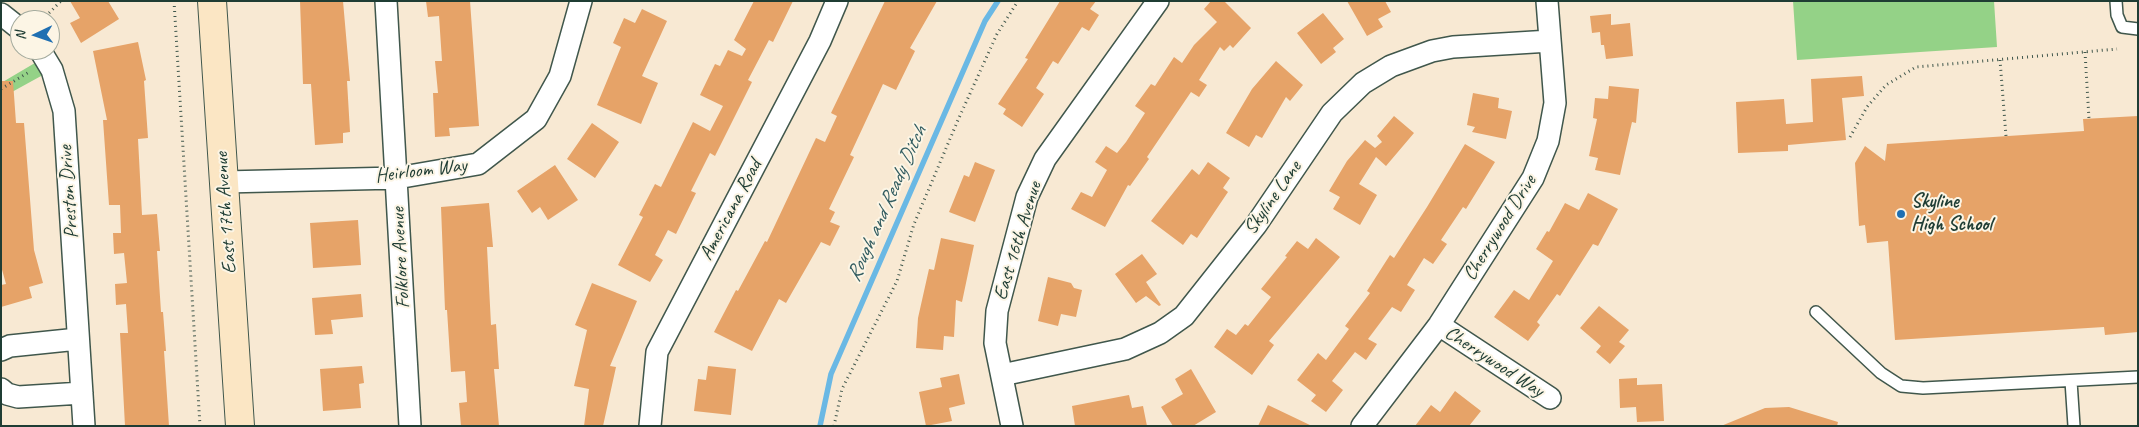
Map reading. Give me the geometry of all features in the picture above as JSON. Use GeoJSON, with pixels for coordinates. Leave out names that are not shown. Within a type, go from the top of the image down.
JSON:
{"type":"FeatureCollection","features":[{"type":"Feature","properties":{"kind":"main road","name":"East 17th Avenue"},"geometry":{"type":"LineString","coordinates":[[212,1],[240,426]]}},
{"type":"Feature","properties":{"kind":"street","name":"Folklore Avenue"},"geometry":{"type":"LineString","coordinates":[[386,1],[410,426]]}},
{"type":"Feature","properties":{"kind":"street","name":"Heirloom Way"},"geometry":{"type":"LineString","coordinates":[[224,182],[397,178],[478,164],[536,119],[560,76],[581,1]]}},
{"type":"Feature","properties":{"kind":"street","name":"Americana Road"},"geometry":{"type":"LineString","coordinates":[[650,426],[657,352],[820,42],[837,1]]}},
{"type":"Feature","properties":{"kind":"street","name":"East 16th Avenue"},"geometry":{"type":"LineString","coordinates":[[1012,426],[995,343],[997,311],[1027,197],[1045,159],[1158,1]]}},
{"type":"Feature","properties":{"kind":"street","name":"Cherrywood Drive"},"geometry":{"type":"LineString","coordinates":[[1362,426],[1439,325],[1533,178],[1548,142],[1555,103],[1547,1]]}},
{"type":"Feature","properties":{"kind":"street","name":"Skyline Lane"},"geometry":{"type":"LineString","coordinates":[[1002,375],[1126,349],[1160,333],[1184,316],[1256,225],[1332,113],[1363,84],[1391,66],[1432,51],[1453,47],[1550,41]]}},
{"type":"Feature","properties":{"kind":"street","name":"Preston Drive"},"geometry":{"type":"LineString","coordinates":[[46,60],[59,86],[64,111],[84,426]]}},
{"type":"Feature","properties":{"kind":"street","name":"Cherrywood Way"},"geometry":{"type":"LineString","coordinates":[[1439,325],[1550,398]]}},
{"type":"Feature","properties":{"kind":"street"},"geometry":{"type":"LineString","coordinates":[[1,350],[10,346],[78,338]]}},
{"type":"Feature","properties":{"kind":"street"},"geometry":{"type":"LineString","coordinates":[[1,389],[6,394],[18,397],[82,393]]}},
{"type":"Feature","properties":{"kind":"lane"},"geometry":{"type":"LineString","coordinates":[[2116,1],[2117,15],[2122,27],[2138,29]]}},
{"type":"Feature","properties":{"kind":"lane"},"geometry":{"type":"LineString","coordinates":[[1816,312],[1882,373],[1901,386],[1923,388],[2138,377]]}},
{"type":"Feature","properties":{"kind":"lane"},"geometry":{"type":"LineString","coordinates":[[2071,381],[2074,426]]}},
{"type":"Feature","properties":{"kind":"path"},"geometry":{"type":"LineString","coordinates":[[52,10],[61,1]]}},
{"type":"Feature","properties":{"kind":"path"},"geometry":{"type":"LineString","coordinates":[[174,1],[200,426]]}},
{"type":"Feature","properties":{"kind":"path"},"geometry":{"type":"LineString","coordinates":[[834,426],[842,389],[897,281],[914,224],[958,120],[996,34],[1018,1]]}},
{"type":"Feature","properties":{"kind":"path"},"geometry":{"type":"LineString","coordinates":[[1850,137],[1867,107],[1886,84],[1916,67],[2117,49]]}},
{"type":"Feature","properties":{"kind":"path"},"geometry":{"type":"LineString","coordinates":[[2086,52],[2089,119]]}},
{"type":"Feature","properties":{"kind":"path"},"geometry":{"type":"LineString","coordinates":[[2000,60],[2006,136]]}},
{"type":"Feature","properties":{"kind":"path"},"geometry":{"type":"LineString","coordinates":[[1,89],[29,72]]}},
{"type":"Feature","properties":{"kind":"green space"},"geometry":{"type":"Polygon","coordinates":[[[1793,1],[1994,1],[1997,47],[1797,60],[1793,1]]]}},
{"type":"Feature","properties":{"kind":"green space"},"geometry":{"type":"Polygon","coordinates":[[[40,60],[47,60],[52,70],[1,98],[1,83],[40,60]]]}},
{"type":"Feature","properties":{"kind":"building"},"geometry":{"type":"Polygon","coordinates":[[[70,1],[108,1],[119,19],[81,43],[70,23],[80,18],[70,1]]]}},
{"type":"Feature","properties":{"kind":"building"},"geometry":{"type":"Polygon","coordinates":[[[300,1],[343,1],[350,81],[347,81],[350,132],[343,133],[343,143],[315,145],[311,84],[303,84],[300,1]]]}},
{"type":"Feature","properties":{"kind":"building"},"geometry":{"type":"Polygon","coordinates":[[[426,1],[470,1],[479,126],[449,128],[450,136],[435,137],[433,93],[438,93],[435,61],[442,61],[439,16],[428,17],[426,1]]]}},
{"type":"Feature","properties":{"kind":"building"},"geometry":{"type":"Polygon","coordinates":[[[754,1],[793,1],[773,42],[769,40],[748,80],[752,82],[715,156],[710,153],[691,191],[696,193],[676,234],[668,230],[655,255],[663,260],[650,282],[618,265],[643,217],[639,215],[655,184],[661,187],[693,122],[710,131],[723,106],[700,95],[715,64],[720,66],[728,50],[742,56],[746,49],[734,40],[754,1]]]}},
{"type":"Feature","properties":{"kind":"building"},"geometry":{"type":"Polygon","coordinates":[[[885,1],[937,1],[910,48],[915,51],[896,90],[883,84],[850,155],[854,157],[829,209],[835,212],[830,222],[840,226],[830,246],[821,242],[786,303],[779,299],[752,351],[714,332],[736,290],[738,291],[765,241],[767,242],[816,138],[825,142],[837,116],[831,113],[885,1]]]}},
{"type":"Feature","properties":{"kind":"building"},"geometry":{"type":"Polygon","coordinates":[[[1060,1],[1096,1],[1090,9],[1099,15],[1089,31],[1082,27],[1058,64],[1053,61],[1036,88],[1044,94],[1022,127],[1003,114],[1006,109],[998,104],[1028,59],[1025,58],[1060,1]]]}},
{"type":"Feature","properties":{"kind":"building"},"geometry":{"type":"Polygon","coordinates":[[[1211,1],[1224,1],[1251,28],[1233,48],[1230,45],[1224,51],[1220,47],[1199,80],[1207,85],[1199,97],[1191,92],[1147,157],[1149,159],[1130,186],[1128,185],[1105,227],[1071,209],[1081,192],[1092,197],[1107,170],[1095,162],[1106,146],[1117,153],[1126,142],[1145,113],[1135,106],[1151,84],[1155,86],[1174,57],[1182,63],[1194,45],[1217,22],[1204,9],[1211,1]]]}},
{"type":"Feature","properties":{"kind":"building"},"geometry":{"type":"Polygon","coordinates":[[[1347,1],[1385,1],[1391,12],[1378,19],[1383,27],[1367,36],[1347,1]]]}},
{"type":"Feature","properties":{"kind":"building"},"geometry":{"type":"Polygon","coordinates":[[[642,9],[667,21],[642,76],[658,83],[641,124],[597,105],[621,47],[613,43],[624,18],[635,23],[642,9]]]}},
{"type":"Feature","properties":{"kind":"building"},"geometry":{"type":"Polygon","coordinates":[[[1323,13],[1344,39],[1333,48],[1336,52],[1321,64],[1297,33],[1323,13]]]}},
{"type":"Feature","properties":{"kind":"building"},"geometry":{"type":"Polygon","coordinates":[[[1611,14],[1611,25],[1630,23],[1633,56],[1606,59],[1604,45],[1601,45],[1600,32],[1592,33],[1590,16],[1611,14]]]}},
{"type":"Feature","properties":{"kind":"building"},"geometry":{"type":"Polygon","coordinates":[[[138,42],[146,80],[144,81],[148,138],[138,139],[142,215],[157,214],[160,251],[157,251],[166,351],[164,351],[169,426],[125,426],[120,333],[128,333],[126,304],[116,305],[115,284],[127,283],[124,253],[114,254],[113,233],[121,233],[120,205],[109,205],[103,120],[107,120],[93,51],[138,42]]]}},
{"type":"Feature","properties":{"kind":"building"},"geometry":{"type":"Polygon","coordinates":[[[1276,61],[1303,85],[1290,101],[1286,97],[1262,138],[1256,135],[1249,147],[1226,133],[1252,89],[1276,61]]]}},
{"type":"Feature","properties":{"kind":"building"},"geometry":{"type":"Polygon","coordinates":[[[1862,76],[1864,96],[1842,98],[1846,140],[1788,145],[1788,151],[1738,153],[1736,102],[1784,99],[1786,124],[1813,122],[1811,79],[1862,76]]]}},
{"type":"Feature","properties":{"kind":"building"},"geometry":{"type":"Polygon","coordinates":[[[1,81],[13,81],[16,123],[24,123],[34,250],[43,283],[29,287],[32,298],[1,307],[1,285],[6,284],[1,266],[1,81]]]}},
{"type":"Feature","properties":{"kind":"building"},"geometry":{"type":"Polygon","coordinates":[[[1609,86],[1639,89],[1636,123],[1632,122],[1620,175],[1595,170],[1598,158],[1589,156],[1597,119],[1593,118],[1595,98],[1608,99],[1609,86]]]}},
{"type":"Feature","properties":{"kind":"building"},"geometry":{"type":"Polygon","coordinates":[[[1473,93],[1499,98],[1498,108],[1512,111],[1506,139],[1472,132],[1475,127],[1467,125],[1473,93]]]}},
{"type":"Feature","properties":{"kind":"building"},"geometry":{"type":"Polygon","coordinates":[[[1394,116],[1414,133],[1386,166],[1376,157],[1359,184],[1377,195],[1360,225],[1333,209],[1340,197],[1329,191],[1347,161],[1365,140],[1375,148],[1382,142],[1377,136],[1394,116]]]}},
{"type":"Feature","properties":{"kind":"building"},"geometry":{"type":"Polygon","coordinates":[[[2138,116],[2138,332],[2105,335],[2104,327],[1895,340],[1888,241],[1867,243],[1865,225],[1859,226],[1855,163],[1865,146],[1885,161],[1887,144],[2084,131],[2083,119],[2138,116]]]}},
{"type":"Feature","properties":{"kind":"building"},"geometry":{"type":"Polygon","coordinates":[[[592,123],[619,142],[595,178],[567,159],[592,123]]]}},
{"type":"Feature","properties":{"kind":"building"},"geometry":{"type":"Polygon","coordinates":[[[1465,144],[1495,162],[1466,209],[1463,207],[1441,240],[1447,244],[1433,264],[1424,258],[1407,285],[1415,290],[1401,312],[1392,307],[1368,339],[1377,344],[1366,360],[1355,352],[1332,381],[1343,390],[1326,412],[1311,401],[1316,395],[1297,380],[1318,353],[1326,360],[1349,329],[1345,326],[1370,293],[1367,291],[1390,255],[1394,258],[1465,144]]]}},
{"type":"Feature","properties":{"kind":"building"},"geometry":{"type":"Polygon","coordinates":[[[975,162],[995,170],[975,222],[949,212],[964,175],[969,177],[975,162]]]}},
{"type":"Feature","properties":{"kind":"building"},"geometry":{"type":"Polygon","coordinates":[[[1208,162],[1230,178],[1223,188],[1228,192],[1197,238],[1191,234],[1183,245],[1151,221],[1192,169],[1199,175],[1208,162]]]}},
{"type":"Feature","properties":{"kind":"building"},"geometry":{"type":"Polygon","coordinates":[[[555,165],[578,200],[548,220],[540,207],[532,213],[517,191],[555,165]]]}},
{"type":"Feature","properties":{"kind":"building"},"geometry":{"type":"Polygon","coordinates":[[[1588,193],[1618,209],[1598,246],[1593,244],[1560,296],[1557,294],[1537,322],[1540,325],[1528,341],[1494,317],[1514,290],[1529,300],[1553,261],[1536,249],[1547,231],[1549,232],[1565,203],[1579,210],[1588,193]]]}},
{"type":"Feature","properties":{"kind":"building"},"geometry":{"type":"Polygon","coordinates":[[[489,203],[493,247],[487,247],[491,325],[496,324],[499,369],[494,369],[499,426],[461,426],[459,403],[467,402],[465,371],[451,372],[447,310],[445,310],[441,207],[489,203]]]}},
{"type":"Feature","properties":{"kind":"building"},"geometry":{"type":"Polygon","coordinates":[[[358,220],[361,265],[313,268],[310,223],[358,220]]]}},
{"type":"Feature","properties":{"kind":"building"},"geometry":{"type":"Polygon","coordinates":[[[941,238],[974,245],[962,302],[956,300],[954,337],[944,336],[943,350],[916,348],[918,318],[929,269],[934,270],[941,238]]]}},
{"type":"Feature","properties":{"kind":"building"},"geometry":{"type":"Polygon","coordinates":[[[1316,238],[1340,257],[1269,341],[1274,345],[1252,375],[1214,347],[1227,329],[1236,335],[1245,324],[1248,326],[1271,297],[1261,289],[1287,257],[1285,256],[1297,241],[1308,249],[1316,238]]]}},
{"type":"Feature","properties":{"kind":"building"},"geometry":{"type":"Polygon","coordinates":[[[1142,254],[1157,274],[1146,282],[1161,305],[1159,306],[1146,296],[1136,303],[1115,274],[1142,254]]]}},
{"type":"Feature","properties":{"kind":"building"},"geometry":{"type":"Polygon","coordinates":[[[1048,277],[1071,283],[1074,288],[1082,290],[1076,317],[1061,314],[1058,326],[1038,321],[1048,277]]]}},
{"type":"Feature","properties":{"kind":"building"},"geometry":{"type":"Polygon","coordinates":[[[592,283],[637,301],[610,366],[616,367],[603,426],[584,426],[589,389],[574,386],[587,330],[575,325],[592,283]]]}},
{"type":"Feature","properties":{"kind":"building"},"geometry":{"type":"Polygon","coordinates":[[[361,294],[363,317],[331,320],[333,334],[315,335],[312,298],[361,294]]]}},
{"type":"Feature","properties":{"kind":"building"},"geometry":{"type":"Polygon","coordinates":[[[1599,306],[1629,330],[1619,342],[1625,346],[1610,364],[1596,352],[1601,346],[1580,328],[1599,306]]]}},
{"type":"Feature","properties":{"kind":"building"},"geometry":{"type":"Polygon","coordinates":[[[362,366],[364,383],[359,384],[361,408],[323,411],[320,369],[362,366]]]}},
{"type":"Feature","properties":{"kind":"building"},"geometry":{"type":"Polygon","coordinates":[[[708,366],[736,369],[731,415],[694,411],[698,379],[706,380],[708,366]]]}},
{"type":"Feature","properties":{"kind":"building"},"geometry":{"type":"Polygon","coordinates":[[[1191,369],[1216,412],[1193,426],[1173,426],[1161,407],[1183,394],[1175,379],[1191,369]]]}},
{"type":"Feature","properties":{"kind":"building"},"geometry":{"type":"Polygon","coordinates":[[[959,374],[965,404],[949,408],[952,421],[926,426],[919,392],[942,387],[940,378],[959,374]]]}},
{"type":"Feature","properties":{"kind":"building"},"geometry":{"type":"Polygon","coordinates":[[[1637,378],[1637,385],[1662,384],[1664,421],[1637,422],[1636,407],[1620,408],[1619,379],[1637,378]]]}},
{"type":"Feature","properties":{"kind":"building"},"geometry":{"type":"Polygon","coordinates":[[[1455,391],[1481,411],[1469,426],[1415,426],[1431,405],[1440,412],[1455,391]]]}},
{"type":"Feature","properties":{"kind":"building"},"geometry":{"type":"Polygon","coordinates":[[[1129,395],[1132,408],[1143,406],[1147,426],[1075,426],[1072,406],[1129,395]]]}},
{"type":"Feature","properties":{"kind":"building"},"geometry":{"type":"Polygon","coordinates":[[[1268,405],[1312,426],[1258,426],[1268,405]]]}},
{"type":"Feature","properties":{"kind":"building"},"geometry":{"type":"Polygon","coordinates":[[[1789,407],[1838,422],[1837,426],[1721,426],[1765,408],[1789,407]]]}},
{"type":"Feature","properties":{"kind":"waterway","name":"Rough and Ready Ditch"},"geometry":{"type":"LineString","coordinates":[[820,426],[831,374],[985,21],[998,1]]}},
{"type":"Feature","properties":{"kind":"place","name":"Skyline High School"},"geometry":{"type":"Point","coordinates":[1901,214]}}]}
